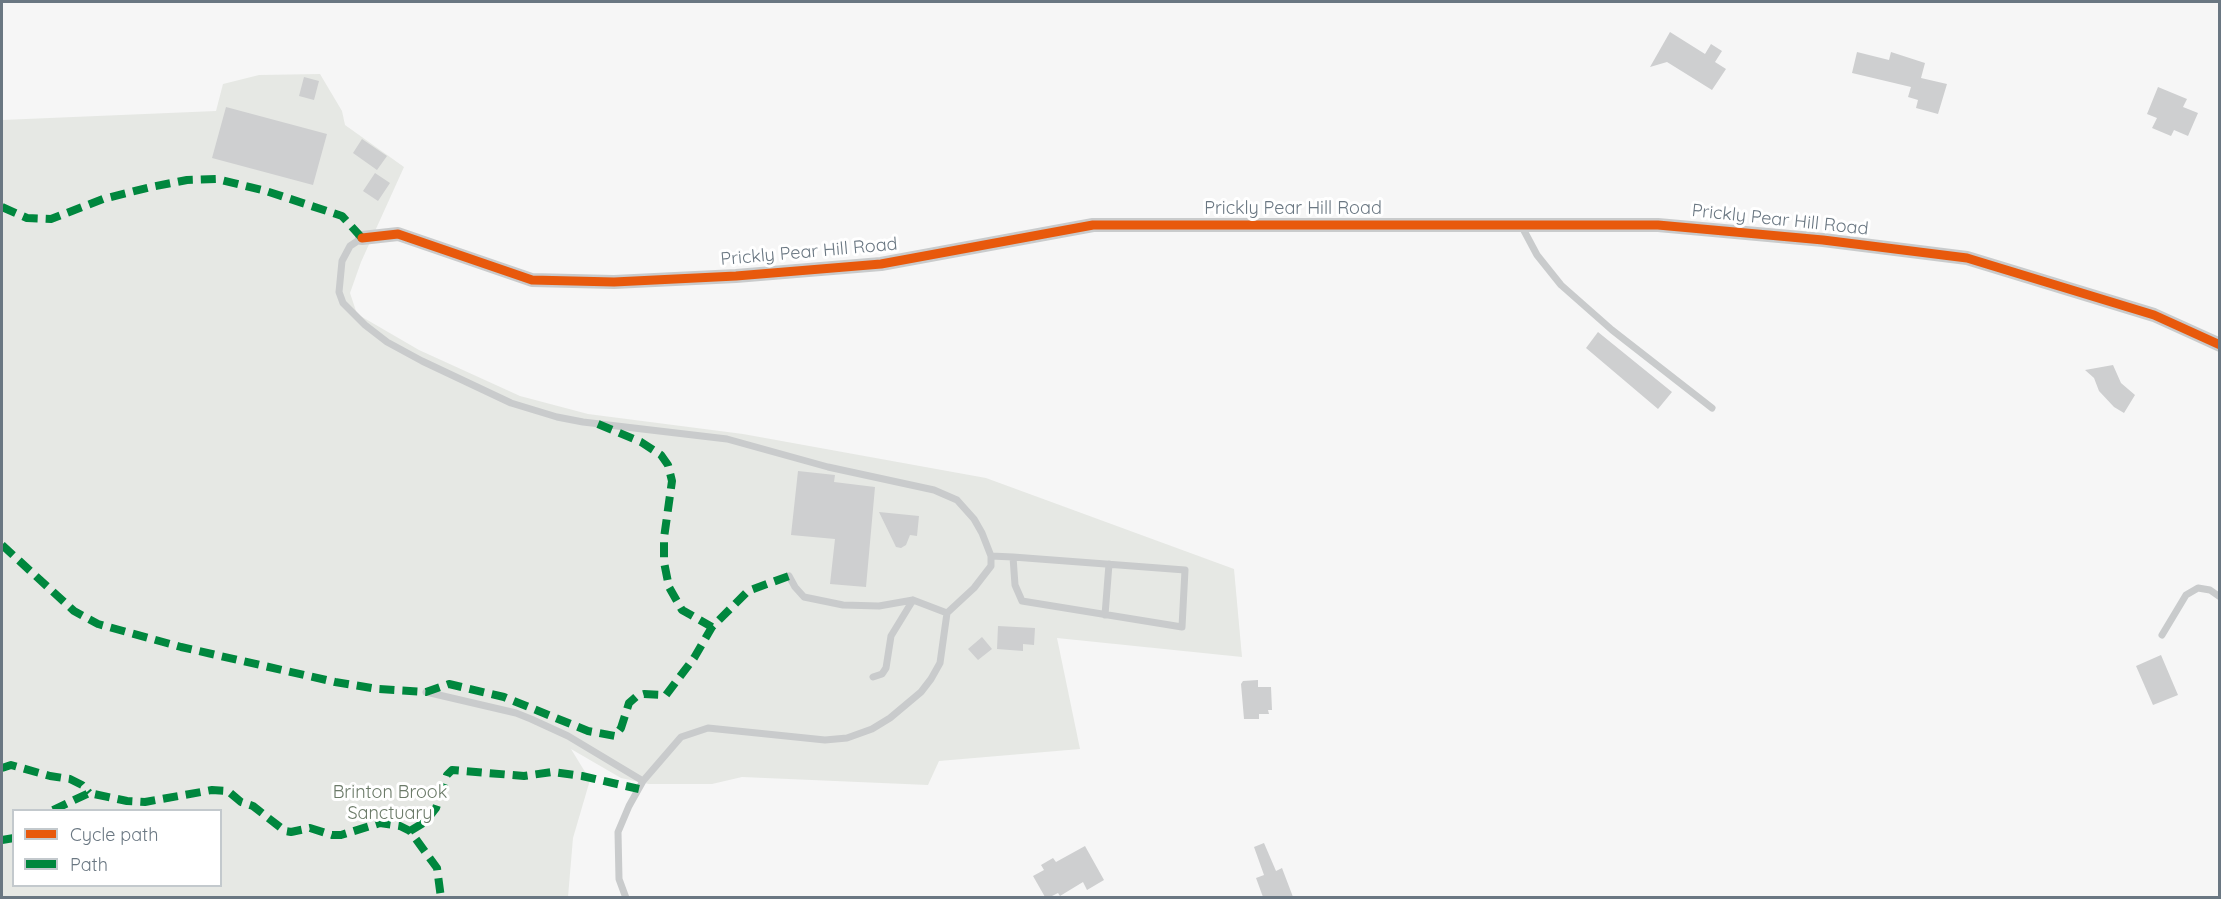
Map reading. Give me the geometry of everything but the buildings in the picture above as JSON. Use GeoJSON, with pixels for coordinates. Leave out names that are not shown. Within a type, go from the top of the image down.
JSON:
{"type":"FeatureCollection","features":[{"type":"Feature","properties":{"kind":"street","name":"Prickly Pear Hill Road"},"geometry":{"type":"LineString","coordinates":[[362,238],[398,234],[532,280],[614,282],[736,276],[881,264],[1093,225],[1658,225],[1823,240],[1967,258],[2154,315],[2220,345]]}},
{"type":"Feature","properties":{"kind":"lane"},"geometry":{"type":"LineString","coordinates":[[1521,225],[1537,255],[1561,285],[1612,330],[1712,408]]}},
{"type":"Feature","properties":{"kind":"lane"},"geometry":{"type":"LineString","coordinates":[[362,238],[350,246],[342,261],[339,292],[344,303],[364,325],[387,342],[422,361],[511,403],[557,417],[727,439],[828,467],[934,490],[957,500],[974,519],[992,556],[991,566],[974,588],[947,613],[940,663],[931,679],[904,708],[872,729],[847,738],[825,740],[708,728],[681,737],[643,781],[618,832],[619,879],[626,897]]}},
{"type":"Feature","properties":{"kind":"lane"},"geometry":{"type":"LineString","coordinates":[[992,556],[1012,557],[1109,564],[1185,570],[1182,627],[1022,602],[1015,585],[1012,557]]}},
{"type":"Feature","properties":{"kind":"lane"},"geometry":{"type":"LineString","coordinates":[[1105,615],[1109,564]]}},
{"type":"Feature","properties":{"kind":"lane"},"geometry":{"type":"LineString","coordinates":[[789,576],[804,597],[843,605],[879,606],[913,600],[947,613]]}},
{"type":"Feature","properties":{"kind":"lane"},"geometry":{"type":"LineString","coordinates":[[2162,635],[2186,595],[2198,588],[2210,590],[2220,597]]}},
{"type":"Feature","properties":{"kind":"lane"},"geometry":{"type":"LineString","coordinates":[[873,677],[882,674],[886,668],[891,636],[913,600]]}},
{"type":"Feature","properties":{"kind":"lane"},"geometry":{"type":"LineString","coordinates":[[426,692],[516,713],[531,719],[568,736],[643,781]]}},
{"type":"Feature","properties":{"kind":"green space","name":"Brinton Brook Sanctuary"},"geometry":{"type":"Polygon","coordinates":[[[320,74],[342,111],[345,125],[404,167],[361,262],[350,293],[357,314],[419,350],[520,396],[588,414],[743,434],[986,478],[1234,569],[1242,657],[1057,638],[1080,749],[939,761],[928,785],[742,777],[712,784],[649,784],[621,778],[571,749],[590,780],[573,838],[568,897],[2,897],[2,120],[216,111],[223,84],[259,75],[320,74]]]}},
{"type":"Feature","properties":{"kind":"marked path"},"geometry":{"type":"LineString","coordinates":[[2,207],[27,218],[51,219],[103,199],[151,187],[187,180],[217,179],[266,191],[342,216],[362,238]]}},
{"type":"Feature","properties":{"kind":"marked path"},"geometry":{"type":"LineString","coordinates":[[598,424],[641,442],[661,455],[668,465],[672,481],[664,538],[664,562],[669,587],[682,610],[712,627]]}},
{"type":"Feature","properties":{"kind":"marked path"},"geometry":{"type":"LineString","coordinates":[[2,545],[74,611],[98,624],[181,647],[335,682],[378,689],[426,692],[449,684],[504,697],[588,731],[615,736],[621,728],[629,703],[637,696],[644,694],[666,695],[694,658],[712,627],[748,591],[789,576]]}},
{"type":"Feature","properties":{"kind":"marked path"},"geometry":{"type":"LineString","coordinates":[[2,768],[11,765],[70,779],[82,785],[89,793]]}},
{"type":"Feature","properties":{"kind":"marked path"},"geometry":{"type":"LineString","coordinates":[[410,831],[425,822],[436,808],[447,775],[452,770],[524,776],[552,772],[582,776],[639,789]]}},
{"type":"Feature","properties":{"kind":"marked path"},"geometry":{"type":"LineString","coordinates":[[55,809],[89,793],[127,801],[145,802],[212,790],[228,791],[241,802],[253,806],[285,831],[310,828],[332,835],[341,835],[380,823],[400,826],[410,831],[437,868],[441,898]]}},
{"type":"Feature","properties":{"kind":"marked path"},"geometry":{"type":"LineString","coordinates":[[2,840],[12,838]]}},
{"type":"Feature","properties":{"kind":"cycle path"},"geometry":{"type":"LineString","coordinates":[[362,238],[398,234],[532,280],[614,282],[736,276],[881,264],[1093,225],[1658,225],[1823,240],[1967,258],[2154,315],[2220,345]]}}]}
